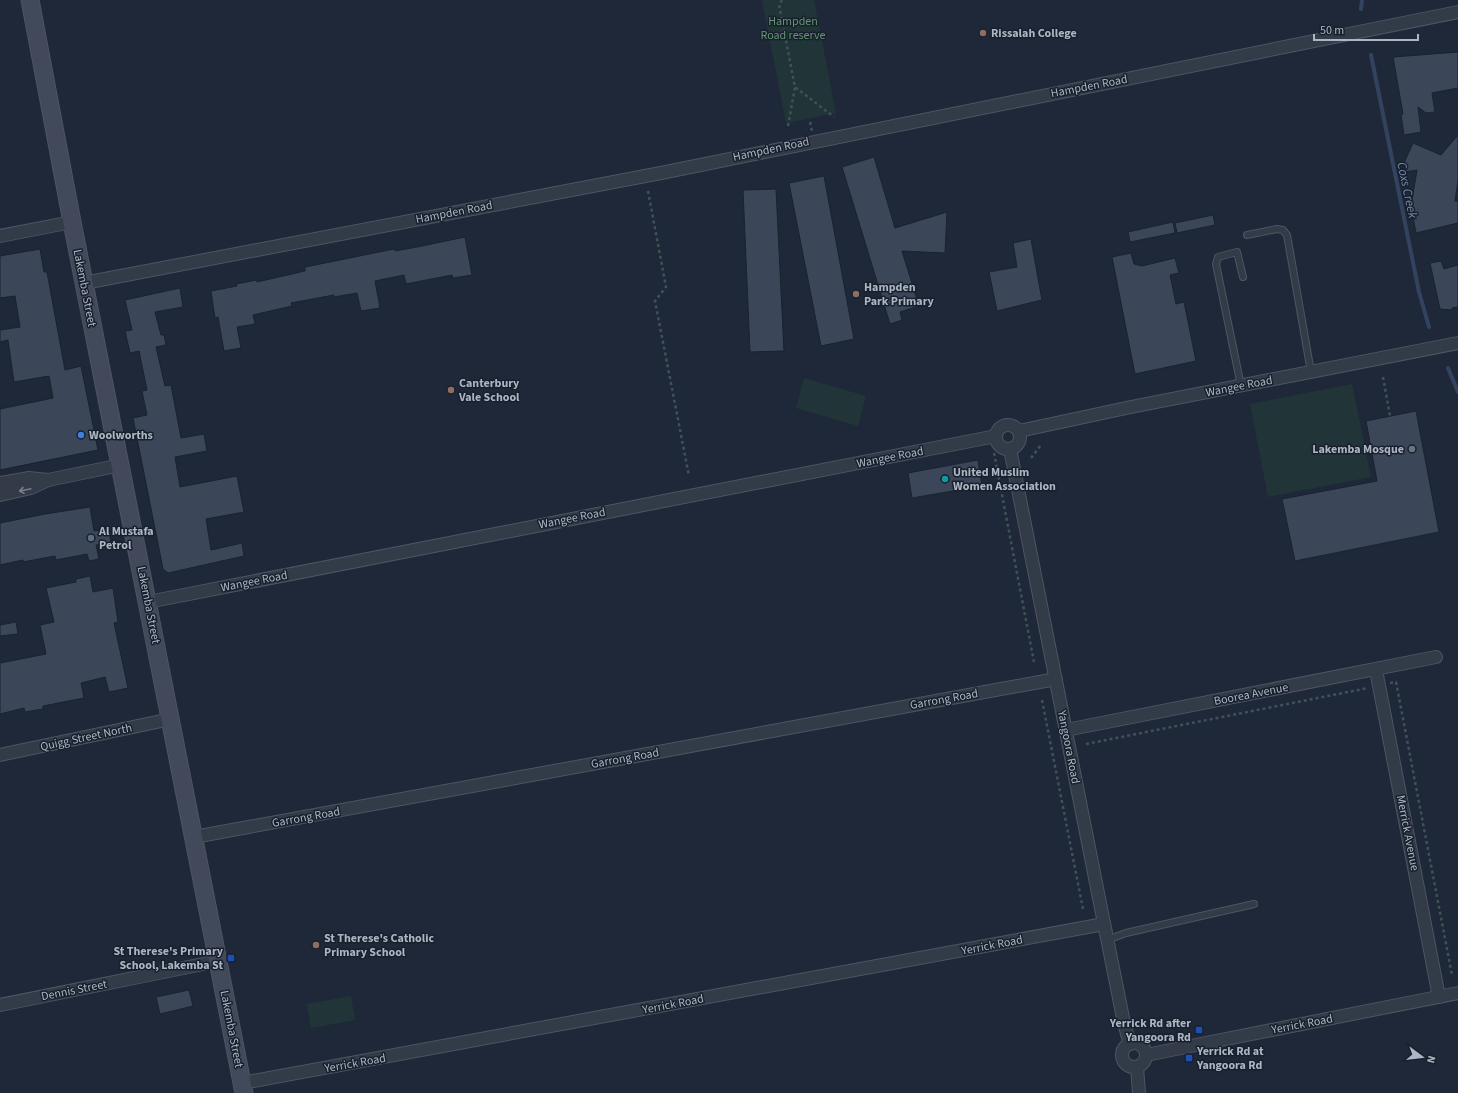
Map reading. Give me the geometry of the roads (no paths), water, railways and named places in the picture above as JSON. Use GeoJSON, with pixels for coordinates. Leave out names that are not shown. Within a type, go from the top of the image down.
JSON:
{"type":"FeatureCollection","features":[{"type":"Feature","properties":{"kind":"main road","name":"Lakemba Street"},"geometry":{"type":"LineString","coordinates":[[30,0],[84,284],[243,1088]]}},
{"type":"Feature","properties":{"kind":"street","name":"Hampden Road"},"geometry":{"type":"LineString","coordinates":[[84,284],[661,173],[1458,12]]}},
{"type":"Feature","properties":{"kind":"street"},"geometry":{"type":"LineString","coordinates":[[0,236],[72,222]]}},
{"type":"Feature","properties":{"kind":"street","name":"Wangee Road"},"geometry":{"type":"LineString","coordinates":[[1019,431],[1458,343]]}},
{"type":"Feature","properties":{"kind":"street"},"geometry":{"type":"LineString","coordinates":[[1006,424],[1014,425],[1019,431],[1019,442],[1017,446],[1010,449],[1000,446],[996,436],[999,429],[1006,424]]}},
{"type":"Feature","properties":{"kind":"street","name":"Wangee Road"},"geometry":{"type":"LineString","coordinates":[[148,602],[996,436]]}},
{"type":"Feature","properties":{"kind":"street","name":"Yangoora Road"},"geometry":{"type":"LineString","coordinates":[[1010,449],[1107,940],[1124,1023],[1130,1044]]}},
{"type":"Feature","properties":{"kind":"street"},"geometry":{"type":"LineString","coordinates":[[0,495],[31,488],[48,480],[121,465]]}},
{"type":"Feature","properties":{"kind":"street"},"geometry":{"type":"LineString","coordinates":[[0,484],[29,478],[48,480]]}},
{"type":"Feature","properties":{"kind":"street","name":"Boorea Avenue"},"geometry":{"type":"LineString","coordinates":[[1066,730],[1436,657]]}},
{"type":"Feature","properties":{"kind":"street","name":"Merrick Avenue"},"geometry":{"type":"LineString","coordinates":[[1376,670],[1440,997]]}},
{"type":"Feature","properties":{"kind":"street","name":"Garrong Road"},"geometry":{"type":"LineString","coordinates":[[194,837],[1056,678]]}},
{"type":"Feature","properties":{"kind":"street","name":"Quigg Street North"},"geometry":{"type":"LineString","coordinates":[[0,755],[171,719]]}},
{"type":"Feature","properties":{"kind":"street","name":"Yerrick Road"},"geometry":{"type":"LineString","coordinates":[[243,1088],[1104,924]]}},
{"type":"Feature","properties":{"kind":"street","name":"Dennis Street"},"geometry":{"type":"LineString","coordinates":[[0,1005],[218,961]]}},
{"type":"Feature","properties":{"kind":"street","name":"Yerrick Road"},"geometry":{"type":"LineString","coordinates":[[1146,1055],[1458,993]]}},
{"type":"Feature","properties":{"kind":"street"},"geometry":{"type":"LineString","coordinates":[[1130,1044],[1141,1045],[1146,1055],[1142,1064],[1136,1067],[1130,1066],[1123,1058],[1124,1048],[1130,1044]]}},
{"type":"Feature","properties":{"kind":"street"},"geometry":{"type":"LineString","coordinates":[[1136,1067],[1139,1093]]}},
{"type":"Feature","properties":{"kind":"lane"},"geometry":{"type":"LineString","coordinates":[[1247,235],[1277,229],[1283,230],[1286,235],[1311,372]]}},
{"type":"Feature","properties":{"kind":"lane"},"geometry":{"type":"LineString","coordinates":[[1241,386],[1216,259],[1220,255],[1237,252],[1243,277]]}},
{"type":"Feature","properties":{"kind":"lane"},"geometry":{"type":"LineString","coordinates":[[1107,940],[1126,933],[1254,904]]}},
{"type":"Feature","properties":{"kind":"waterway","name":"Coxs Creek"},"geometry":{"type":"LineString","coordinates":[[1361,9],[1362,0]]}},
{"type":"Feature","properties":{"kind":"waterway","name":"Coxs Creek"},"geometry":{"type":"LineString","coordinates":[[1371,55],[1419,292],[1429,327]]}},
{"type":"Feature","properties":{"kind":"waterway","name":"Coxs Creek"},"geometry":{"type":"LineString","coordinates":[[1448,368],[1458,392]]}},
{"type":"Feature","properties":{"kind":"place","name":"Rissalah College"},"geometry":{"type":"Point","coordinates":[983,33]}},
{"type":"Feature","properties":{"kind":"place","name":"Hampden Park Primary"},"geometry":{"type":"Point","coordinates":[856,294]}},
{"type":"Feature","properties":{"kind":"place","name":"Canterbury Vale School"},"geometry":{"type":"Point","coordinates":[451,390]}},
{"type":"Feature","properties":{"kind":"place","name":"Woolworths"},"geometry":{"type":"Point","coordinates":[81,435]}},
{"type":"Feature","properties":{"kind":"place","name":"Lakemba Mosque"},"geometry":{"type":"Point","coordinates":[1412,449]}},
{"type":"Feature","properties":{"kind":"place","name":"United Muslim Women Association"},"geometry":{"type":"Point","coordinates":[945,479]}},
{"type":"Feature","properties":{"kind":"place","name":"Al Mustafa Petrol"},"geometry":{"type":"Point","coordinates":[91,538]}},
{"type":"Feature","properties":{"kind":"place","name":"St Therese's Catholic Primary School"},"geometry":{"type":"Point","coordinates":[316,945]}},
{"type":"Feature","properties":{"kind":"place","name":"St Therese's Primary School, Lakemba St"},"geometry":{"type":"Point","coordinates":[231,958]}},
{"type":"Feature","properties":{"kind":"place","name":"Yerrick Rd after Yangoora Rd"},"geometry":{"type":"Point","coordinates":[1199,1030]}},
{"type":"Feature","properties":{"kind":"place","name":"Yerrick Rd at Yangoora Rd"},"geometry":{"type":"Point","coordinates":[1189,1058]}},
{"type":"Feature","properties":{"kind":"park label","name":"Hampden Road reserve"},"geometry":{"type":"Point","coordinates":[793,28]}}]}
